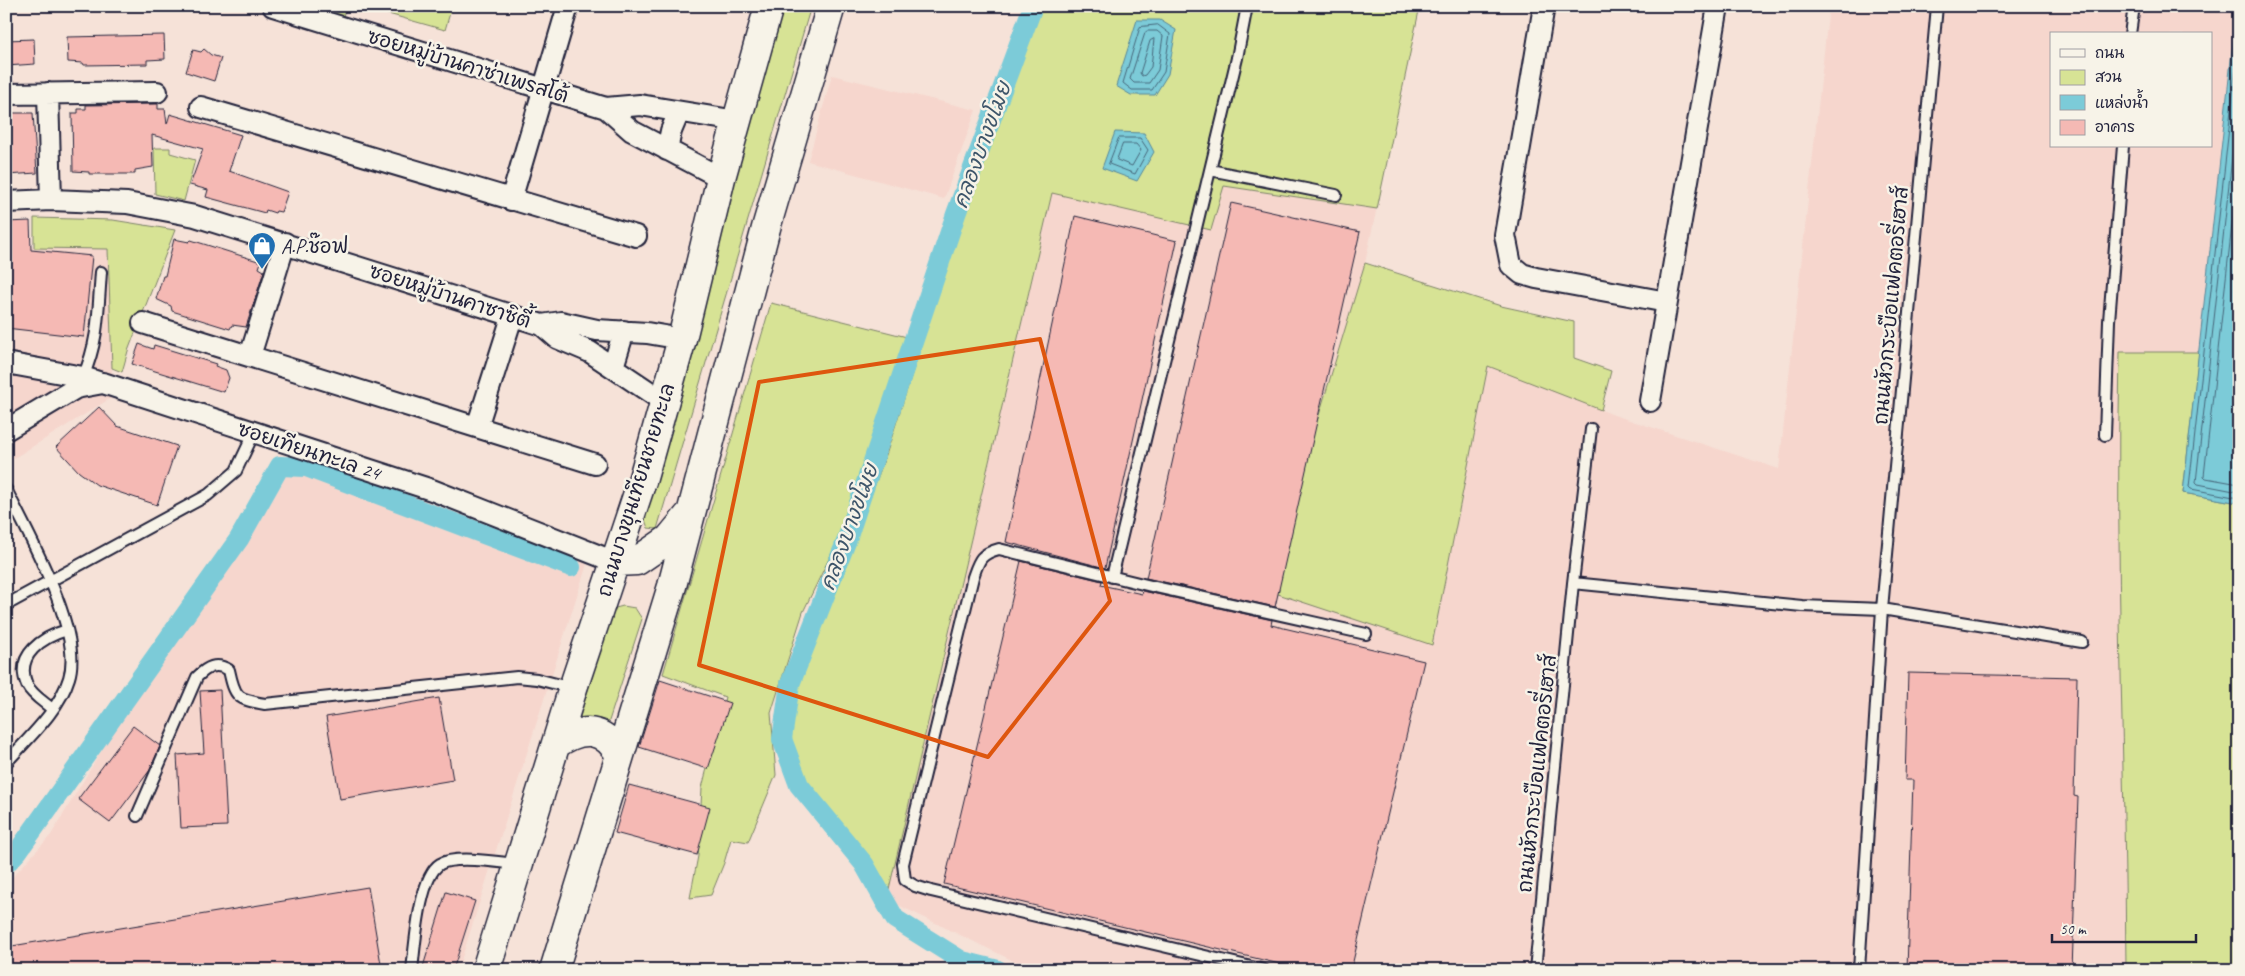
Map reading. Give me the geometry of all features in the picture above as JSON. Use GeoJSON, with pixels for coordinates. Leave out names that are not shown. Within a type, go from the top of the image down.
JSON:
{"type":"FeatureCollection","features":[{"type":"Feature","properties":{"kind":"main road","name":"ถนนบางขุนเทียนชายทะเล"},"geometry":{"type":"LineString","coordinates":[[486,970],[573,688],[643,478],[663,401],[682,339],[720,178],[769,6]]}},
{"type":"Feature","properties":{"kind":"main road"},"geometry":{"type":"LineString","coordinates":[[555,969],[672,586],[766,228],[831,6]]}},
{"type":"Feature","properties":{"kind":"main road"},"geometry":{"type":"LineString","coordinates":[[615,562],[636,561],[669,539],[692,511]]}},
{"type":"Feature","properties":{"kind":"main road"},"geometry":{"type":"LineString","coordinates":[[556,744],[577,733],[596,732],[613,744],[620,755]]}},
{"type":"Feature","properties":{"kind":"street","name":"ซอยหมู่บ้านคาซ่าเพรสโต้"},"geometry":{"type":"LineString","coordinates":[[273,6],[606,108],[640,105],[737,122]]}},
{"type":"Feature","properties":{"kind":"street"},"geometry":{"type":"LineString","coordinates":[[511,200],[542,89],[568,6]]}},
{"type":"Feature","properties":{"kind":"street"},"geometry":{"type":"LineString","coordinates":[[1544,6],[1505,235],[1511,265],[1522,274],[1536,278],[1668,302]]}},
{"type":"Feature","properties":{"kind":"street"},"geometry":{"type":"LineString","coordinates":[[1650,401],[1718,6]]}},
{"type":"Feature","properties":{"kind":"street"},"geometry":{"type":"LineString","coordinates":[[6,94],[157,92]]}},
{"type":"Feature","properties":{"kind":"street"},"geometry":{"type":"LineString","coordinates":[[48,93],[51,200]]}},
{"type":"Feature","properties":{"kind":"street"},"geometry":{"type":"LineString","coordinates":[[201,106],[636,236]]}},
{"type":"Feature","properties":{"kind":"street","name":"ซอยหมู่บ้านคาซ่าเพรสโต้"},"geometry":{"type":"LineString","coordinates":[[606,108],[632,131],[720,178]]}},
{"type":"Feature","properties":{"kind":"street"},"geometry":{"type":"LineString","coordinates":[[667,150],[671,131],[679,112]]}},
{"type":"Feature","properties":{"kind":"street","name":"ซอยหมู่บ้านคาซาซิตี้"},"geometry":{"type":"LineString","coordinates":[[6,202],[51,200],[145,204],[194,216],[285,243],[542,325],[562,322],[597,330],[624,331],[682,339]]}},
{"type":"Feature","properties":{"kind":"street"},"geometry":{"type":"LineString","coordinates":[[250,356],[285,243]]}},
{"type":"Feature","properties":{"kind":"street"},"geometry":{"type":"LineString","coordinates":[[477,427],[512,317]]}},
{"type":"Feature","properties":{"kind":"street"},"geometry":{"type":"LineString","coordinates":[[143,323],[595,464]]}},
{"type":"Feature","properties":{"kind":"street","name":"ซอยหมู่บ้านคาซาซิตี้"},"geometry":{"type":"LineString","coordinates":[[542,325],[557,338],[590,352],[663,401]]}},
{"type":"Feature","properties":{"kind":"street"},"geometry":{"type":"LineString","coordinates":[[613,367],[624,331]]}},
{"type":"Feature","properties":{"kind":"street"},"geometry":{"type":"LineString","coordinates":[[6,363],[83,377],[103,383]]}},
{"type":"Feature","properties":{"kind":"street","name":"ซอยเทียนทะเล 24"},"geometry":{"type":"LineString","coordinates":[[6,430],[76,388],[103,383],[432,490],[615,562]]}},
{"type":"Feature","properties":{"kind":"lane"},"geometry":{"type":"LineString","coordinates":[[1112,577],[1210,170],[1247,6]]}},
{"type":"Feature","properties":{"kind":"lane","name":"ถนนหัวกระบือแฟคตอรี่เฮาส์"},"geometry":{"type":"LineString","coordinates":[[1859,970],[1882,610],[1937,6]]}},
{"type":"Feature","properties":{"kind":"lane"},"geometry":{"type":"LineString","coordinates":[[2130,32],[2134,6]]}},
{"type":"Feature","properties":{"kind":"lane"},"geometry":{"type":"LineString","coordinates":[[2105,435],[2110,321],[2122,148]]}},
{"type":"Feature","properties":{"kind":"lane"},"geometry":{"type":"LineString","coordinates":[[1210,170],[1336,195]]}},
{"type":"Feature","properties":{"kind":"lane"},"geometry":{"type":"LineString","coordinates":[[83,377],[93,353],[97,332],[100,272]]}},
{"type":"Feature","properties":{"kind":"lane","name":"ถนนหัวกระบือแฟคตอรี่เฮาส์"},"geometry":{"type":"LineString","coordinates":[[1535,970],[1573,582],[1592,429]]}},
{"type":"Feature","properties":{"kind":"lane"},"geometry":{"type":"LineString","coordinates":[[6,605],[208,495],[236,471],[254,433]]}},
{"type":"Feature","properties":{"kind":"lane"},"geometry":{"type":"LineString","coordinates":[[6,489],[52,580],[70,644],[70,677],[52,709],[6,763]]}},
{"type":"Feature","properties":{"kind":"lane"},"geometry":{"type":"LineString","coordinates":[[1264,970],[932,891],[915,886],[905,880],[903,864],[973,577],[980,558],[999,549],[1112,577],[1366,634]]}},
{"type":"Feature","properties":{"kind":"lane"},"geometry":{"type":"LineString","coordinates":[[1573,582],[1802,606],[1882,610],[2082,642]]}},
{"type":"Feature","properties":{"kind":"lane"},"geometry":{"type":"LineString","coordinates":[[52,709],[27,685],[24,669],[27,656],[36,644],[54,634],[67,630]]}},
{"type":"Feature","properties":{"kind":"lane"},"geometry":{"type":"LineString","coordinates":[[137,816],[197,677],[205,668],[223,666],[229,670],[233,689],[238,696],[249,701],[265,704],[517,677],[537,679],[573,688]]}},
{"type":"Feature","properties":{"kind":"lane"},"geometry":{"type":"LineString","coordinates":[[412,970],[424,891],[431,873],[441,863],[482,860],[519,865]]}},
{"type":"Feature","properties":{"kind":"highlighted area"},"geometry":{"type":"Polygon","coordinates":[[[1040,339],[1110,601],[988,757],[699,665],[759,382],[1040,339]]]}},
{"type":"Feature","properties":{"kind":"shaded area"},"geometry":{"type":"Polygon","coordinates":[[[1096,6],[1420,6],[1365,263],[1501,306],[1489,365],[1614,415],[1779,469],[1829,6],[2237,6],[2199,352],[2120,352],[2126,970],[1032,970],[890,901],[889,889],[1096,6]]]}},
{"type":"Feature","properties":{"kind":"shaded area"},"geometry":{"type":"Polygon","coordinates":[[[832,75],[976,110],[944,199],[808,161],[832,75]]]}},
{"type":"Feature","properties":{"kind":"shaded area"},"geometry":{"type":"Polygon","coordinates":[[[6,248],[108,249],[112,368],[111,398],[6,463],[6,248]]]}},
{"type":"Feature","properties":{"kind":"shaded area"},"geometry":{"type":"Polygon","coordinates":[[[278,455],[587,564],[458,970],[6,970],[6,884],[51,835],[278,455]]]}},
{"type":"Feature","properties":{"kind":"green space"},"geometry":{"type":"Polygon","coordinates":[[[303,6],[347,6],[342,18],[303,6]]]}},
{"type":"Feature","properties":{"kind":"green space"},"geometry":{"type":"Polygon","coordinates":[[[360,6],[452,6],[445,30],[360,6]]]}},
{"type":"Feature","properties":{"kind":"green space"},"geometry":{"type":"Polygon","coordinates":[[[781,6],[811,6],[657,529],[648,528],[645,520],[781,6]]]}},
{"type":"Feature","properties":{"kind":"green space"},"geometry":{"type":"Polygon","coordinates":[[[1040,6],[1420,6],[1377,209],[1224,186],[1211,230],[1052,193],[889,889],[869,859],[806,781],[788,740],[795,691],[842,575],[887,452],[952,249],[1040,6]]]}},
{"type":"Feature","properties":{"kind":"green space"},"geometry":{"type":"Polygon","coordinates":[[[154,148],[170,148],[170,153],[195,160],[184,201],[155,194],[154,148]]]}},
{"type":"Feature","properties":{"kind":"green space"},"geometry":{"type":"Polygon","coordinates":[[[34,218],[113,220],[175,230],[128,351],[122,372],[112,368],[108,249],[34,248],[34,218]]]}},
{"type":"Feature","properties":{"kind":"green space"},"geometry":{"type":"Polygon","coordinates":[[[1365,263],[1501,306],[1574,322],[1574,358],[1611,371],[1601,410],[1488,366],[1432,645],[1266,590],[1365,263]]]}},
{"type":"Feature","properties":{"kind":"green space"},"geometry":{"type":"Polygon","coordinates":[[[771,303],[907,337],[837,542],[803,612],[771,713],[776,775],[748,842],[731,839],[711,895],[690,898],[698,856],[702,788],[725,697],[663,674],[771,303]]]}},
{"type":"Feature","properties":{"kind":"green space"},"geometry":{"type":"Polygon","coordinates":[[[2120,352],[2199,352],[2183,493],[2239,503],[2239,970],[2126,970],[2119,584],[2120,352]]]}},
{"type":"Feature","properties":{"kind":"green space"},"geometry":{"type":"Polygon","coordinates":[[[623,606],[635,608],[642,619],[607,727],[579,720],[612,609],[623,606]]]}},
{"type":"Feature","properties":{"kind":"water"},"geometry":{"type":"Polygon","coordinates":[[[2237,6],[2239,6],[2239,503],[2183,493],[2237,6]]]}},
{"type":"Feature","properties":{"kind":"water"},"geometry":{"type":"Polygon","coordinates":[[[1137,20],[1160,20],[1176,30],[1168,74],[1155,95],[1131,95],[1116,86],[1137,20]]]}},
{"type":"Feature","properties":{"kind":"water"},"geometry":{"type":"Polygon","coordinates":[[[1115,132],[1144,133],[1154,152],[1137,181],[1102,168],[1115,132]]]}},
{"type":"Feature","properties":{"kind":"building"},"geometry":{"type":"Polygon","coordinates":[[[164,35],[165,59],[147,60],[147,64],[84,65],[83,63],[68,62],[67,37],[164,35]]]}},
{"type":"Feature","properties":{"kind":"building"},"geometry":{"type":"Polygon","coordinates":[[[34,39],[35,64],[6,66],[6,40],[34,39]]]}},
{"type":"Feature","properties":{"kind":"building"},"geometry":{"type":"Polygon","coordinates":[[[204,49],[211,55],[221,58],[214,81],[186,72],[193,50],[201,52],[204,49]]]}},
{"type":"Feature","properties":{"kind":"building"},"geometry":{"type":"Polygon","coordinates":[[[158,104],[158,109],[165,109],[167,124],[170,114],[241,135],[229,171],[288,192],[281,212],[276,211],[275,213],[266,210],[265,213],[206,197],[208,190],[190,185],[203,149],[152,135],[153,167],[135,170],[135,174],[89,174],[89,172],[73,171],[72,113],[78,113],[78,109],[86,109],[86,105],[158,104]]]}},
{"type":"Feature","properties":{"kind":"building"},"geometry":{"type":"Polygon","coordinates":[[[6,113],[33,113],[37,173],[6,175],[6,113]]]}},
{"type":"Feature","properties":{"kind":"building"},"geometry":{"type":"Polygon","coordinates":[[[1231,203],[1360,232],[1275,607],[1146,578],[1231,203]]]}},
{"type":"Feature","properties":{"kind":"building"},"geometry":{"type":"Polygon","coordinates":[[[1075,216],[1177,241],[1105,568],[1006,542],[1075,216]]]}},
{"type":"Feature","properties":{"kind":"building"},"geometry":{"type":"Polygon","coordinates":[[[30,221],[31,250],[92,256],[84,337],[6,328],[6,222],[30,221]]]}},
{"type":"Feature","properties":{"kind":"building"},"geometry":{"type":"Polygon","coordinates":[[[174,239],[189,242],[191,240],[261,262],[259,268],[264,271],[246,327],[232,325],[230,329],[172,311],[171,306],[156,299],[163,276],[165,276],[174,239]]]}},
{"type":"Feature","properties":{"kind":"building"},"geometry":{"type":"Polygon","coordinates":[[[139,344],[153,349],[154,345],[216,364],[215,366],[226,370],[229,378],[224,392],[132,364],[139,344]]]}},
{"type":"Feature","properties":{"kind":"building"},"geometry":{"type":"Polygon","coordinates":[[[99,407],[117,426],[177,446],[157,505],[97,485],[79,472],[56,447],[99,407]]]}},
{"type":"Feature","properties":{"kind":"building"},"geometry":{"type":"Polygon","coordinates":[[[1021,561],[1102,581],[1101,585],[1142,594],[1143,591],[1272,620],[1271,625],[1424,661],[1351,970],[1305,970],[944,884],[1021,561]]]}},
{"type":"Feature","properties":{"kind":"building"},"geometry":{"type":"Polygon","coordinates":[[[1908,673],[2077,677],[2074,796],[2078,797],[2072,970],[1907,970],[1913,780],[1905,780],[1908,673]]]}},
{"type":"Feature","properties":{"kind":"building"},"geometry":{"type":"Polygon","coordinates":[[[660,680],[730,703],[708,769],[639,747],[660,680]]]}},
{"type":"Feature","properties":{"kind":"building"},"geometry":{"type":"Polygon","coordinates":[[[220,690],[227,826],[181,828],[177,755],[204,753],[200,691],[220,690]]]}},
{"type":"Feature","properties":{"kind":"building"},"geometry":{"type":"Polygon","coordinates":[[[439,698],[453,780],[340,799],[326,717],[439,698]]]}},
{"type":"Feature","properties":{"kind":"building"},"geometry":{"type":"Polygon","coordinates":[[[133,726],[160,746],[150,770],[110,823],[78,799],[133,726]]]}},
{"type":"Feature","properties":{"kind":"building"},"geometry":{"type":"Polygon","coordinates":[[[629,785],[710,807],[697,855],[615,833],[629,785]]]}},
{"type":"Feature","properties":{"kind":"building"},"geometry":{"type":"Polygon","coordinates":[[[368,887],[382,970],[6,970],[6,947],[368,887]]]}},
{"type":"Feature","properties":{"kind":"building"},"geometry":{"type":"Polygon","coordinates":[[[446,892],[475,901],[453,970],[422,970],[446,892]]]}},
{"type":"Feature","properties":{"kind":"waterway","name":"คลองบางขโมย"},"geometry":{"type":"LineString","coordinates":[[998,970],[962,961],[895,919],[864,864],[799,785],[782,739],[790,684],[846,542],[956,214],[1033,6]]}},
{"type":"Feature","properties":{"kind":"waterway"},"geometry":{"type":"LineString","coordinates":[[6,864],[18,851],[239,539],[280,466],[306,467],[571,567]]}},
{"type":"Feature","properties":{"kind":"place","name":"A.P.ช๊อฟ"},"geometry":{"type":"Point","coordinates":[262,270]}}]}
